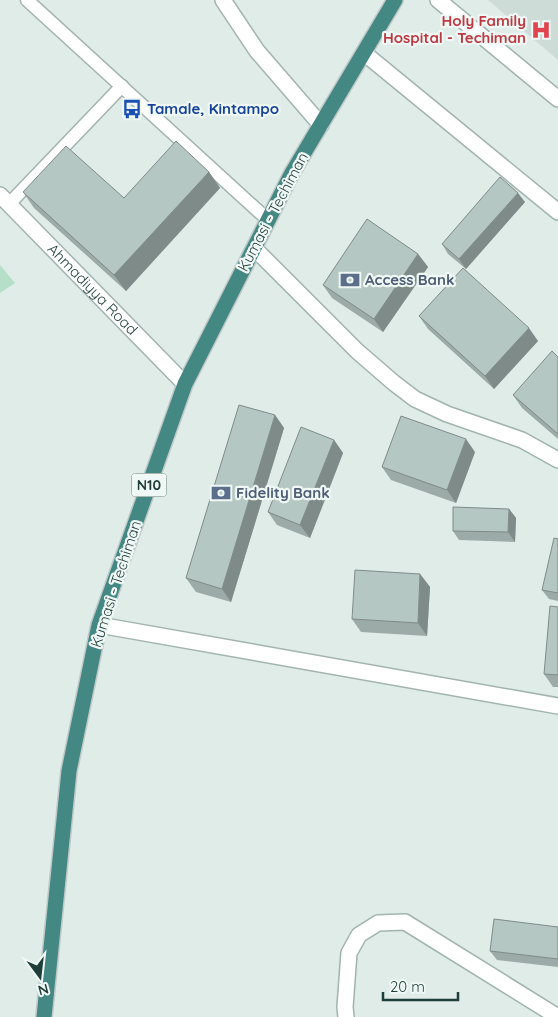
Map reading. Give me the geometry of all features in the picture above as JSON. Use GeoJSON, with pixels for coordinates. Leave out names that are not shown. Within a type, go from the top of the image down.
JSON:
{"type":"FeatureCollection","features":[{"type":"Feature","properties":{"kind":"highway","name":"Kumasi - Techiman"},"geometry":{"type":"LineString","coordinates":[[44,1017],[69,772],[99,625],[185,384],[292,173],[395,0]]}},
{"type":"Feature","properties":{"kind":"street"},"geometry":{"type":"LineString","coordinates":[[222,0],[257,51],[320,125]]}},
{"type":"Feature","properties":{"kind":"street"},"geometry":{"type":"LineString","coordinates":[[438,0],[558,99]]}},
{"type":"Feature","properties":{"kind":"street"},"geometry":{"type":"LineString","coordinates":[[364,53],[558,212]]}},
{"type":"Feature","properties":{"kind":"street","name":"Ahmadiyya Road"},"geometry":{"type":"LineString","coordinates":[[5,200],[185,384]]}},
{"type":"Feature","properties":{"kind":"street"},"geometry":{"type":"LineString","coordinates":[[254,248],[358,351],[415,399],[447,414],[522,440],[558,460]]}},
{"type":"Feature","properties":{"kind":"street"},"geometry":{"type":"LineString","coordinates":[[99,625],[558,706]]}},
{"type":"Feature","properties":{"kind":"street"},"geometry":{"type":"LineString","coordinates":[[346,1017],[348,953],[359,935],[378,923],[396,922],[405,922],[558,1017]]}},
{"type":"Feature","properties":{"kind":"lane"},"geometry":{"type":"LineString","coordinates":[[26,0],[268,220]]}},
{"type":"Feature","properties":{"kind":"lane"},"geometry":{"type":"LineString","coordinates":[[5,200],[122,86]]}},
{"type":"Feature","properties":{"kind":"shaded area","name":"Holy Family Hospital - Techiman"},"geometry":{"type":"Polygon","coordinates":[[[488,0],[558,0],[558,60],[488,0]]]}},
{"type":"Feature","properties":{"kind":"green space"},"geometry":{"type":"Polygon","coordinates":[[[0,265],[15,283],[0,293],[0,265]]]}},
{"type":"Feature","properties":{"kind":"building"},"geometry":{"type":"Polygon","coordinates":[[[176,141],[209,172],[114,275],[23,192],[66,146],[124,198],[176,141]]]}},
{"type":"Feature","properties":{"kind":"building"},"geometry":{"type":"Polygon","coordinates":[[[500,177],[518,193],[459,259],[442,244],[500,177]]]}},
{"type":"Feature","properties":{"kind":"building"},"geometry":{"type":"Polygon","coordinates":[[[367,219],[418,254],[374,319],[323,285],[367,219]]]}},
{"type":"Feature","properties":{"kind":"building"},"geometry":{"type":"Polygon","coordinates":[[[463,268],[529,328],[485,376],[419,316],[463,268]]]}},
{"type":"Feature","properties":{"kind":"building"},"geometry":{"type":"Polygon","coordinates":[[[552,351],[558,357],[558,434],[513,395],[552,351]]]}},
{"type":"Feature","properties":{"kind":"building"},"geometry":{"type":"Polygon","coordinates":[[[239,405],[275,415],[222,589],[186,578],[239,405]]]}},
{"type":"Feature","properties":{"kind":"building"},"geometry":{"type":"Polygon","coordinates":[[[401,416],[466,439],[447,490],[382,467],[401,416]]]}},
{"type":"Feature","properties":{"kind":"building"},"geometry":{"type":"Polygon","coordinates":[[[301,427],[334,440],[300,525],[268,512],[301,427]]]}},
{"type":"Feature","properties":{"kind":"building"},"geometry":{"type":"Polygon","coordinates":[[[453,507],[509,509],[508,532],[453,531],[453,507]]]}},
{"type":"Feature","properties":{"kind":"building"},"geometry":{"type":"Polygon","coordinates":[[[554,538],[558,539],[558,593],[542,590],[554,538]]]}},
{"type":"Feature","properties":{"kind":"building"},"geometry":{"type":"Polygon","coordinates":[[[355,570],[420,574],[418,623],[352,619],[355,570]]]}},
{"type":"Feature","properties":{"kind":"building"},"geometry":{"type":"Polygon","coordinates":[[[550,606],[558,607],[558,675],[544,674],[550,606]]]}},
{"type":"Feature","properties":{"kind":"building"},"geometry":{"type":"Polygon","coordinates":[[[494,919],[558,927],[558,959],[490,951],[494,919]]]}},
{"type":"Feature","properties":{"kind":"place","name":"Holy Family Hospital - Techiman"},"geometry":{"type":"Point","coordinates":[541,30]}},
{"type":"Feature","properties":{"kind":"place","name":"Tamale, Kintampo"},"geometry":{"type":"Point","coordinates":[132,109]}},
{"type":"Feature","properties":{"kind":"place","name":"Access Bank"},"geometry":{"type":"Point","coordinates":[350,280]}},
{"type":"Feature","properties":{"kind":"place","name":"Fidelity Bank"},"geometry":{"type":"Point","coordinates":[221,493]}}]}
